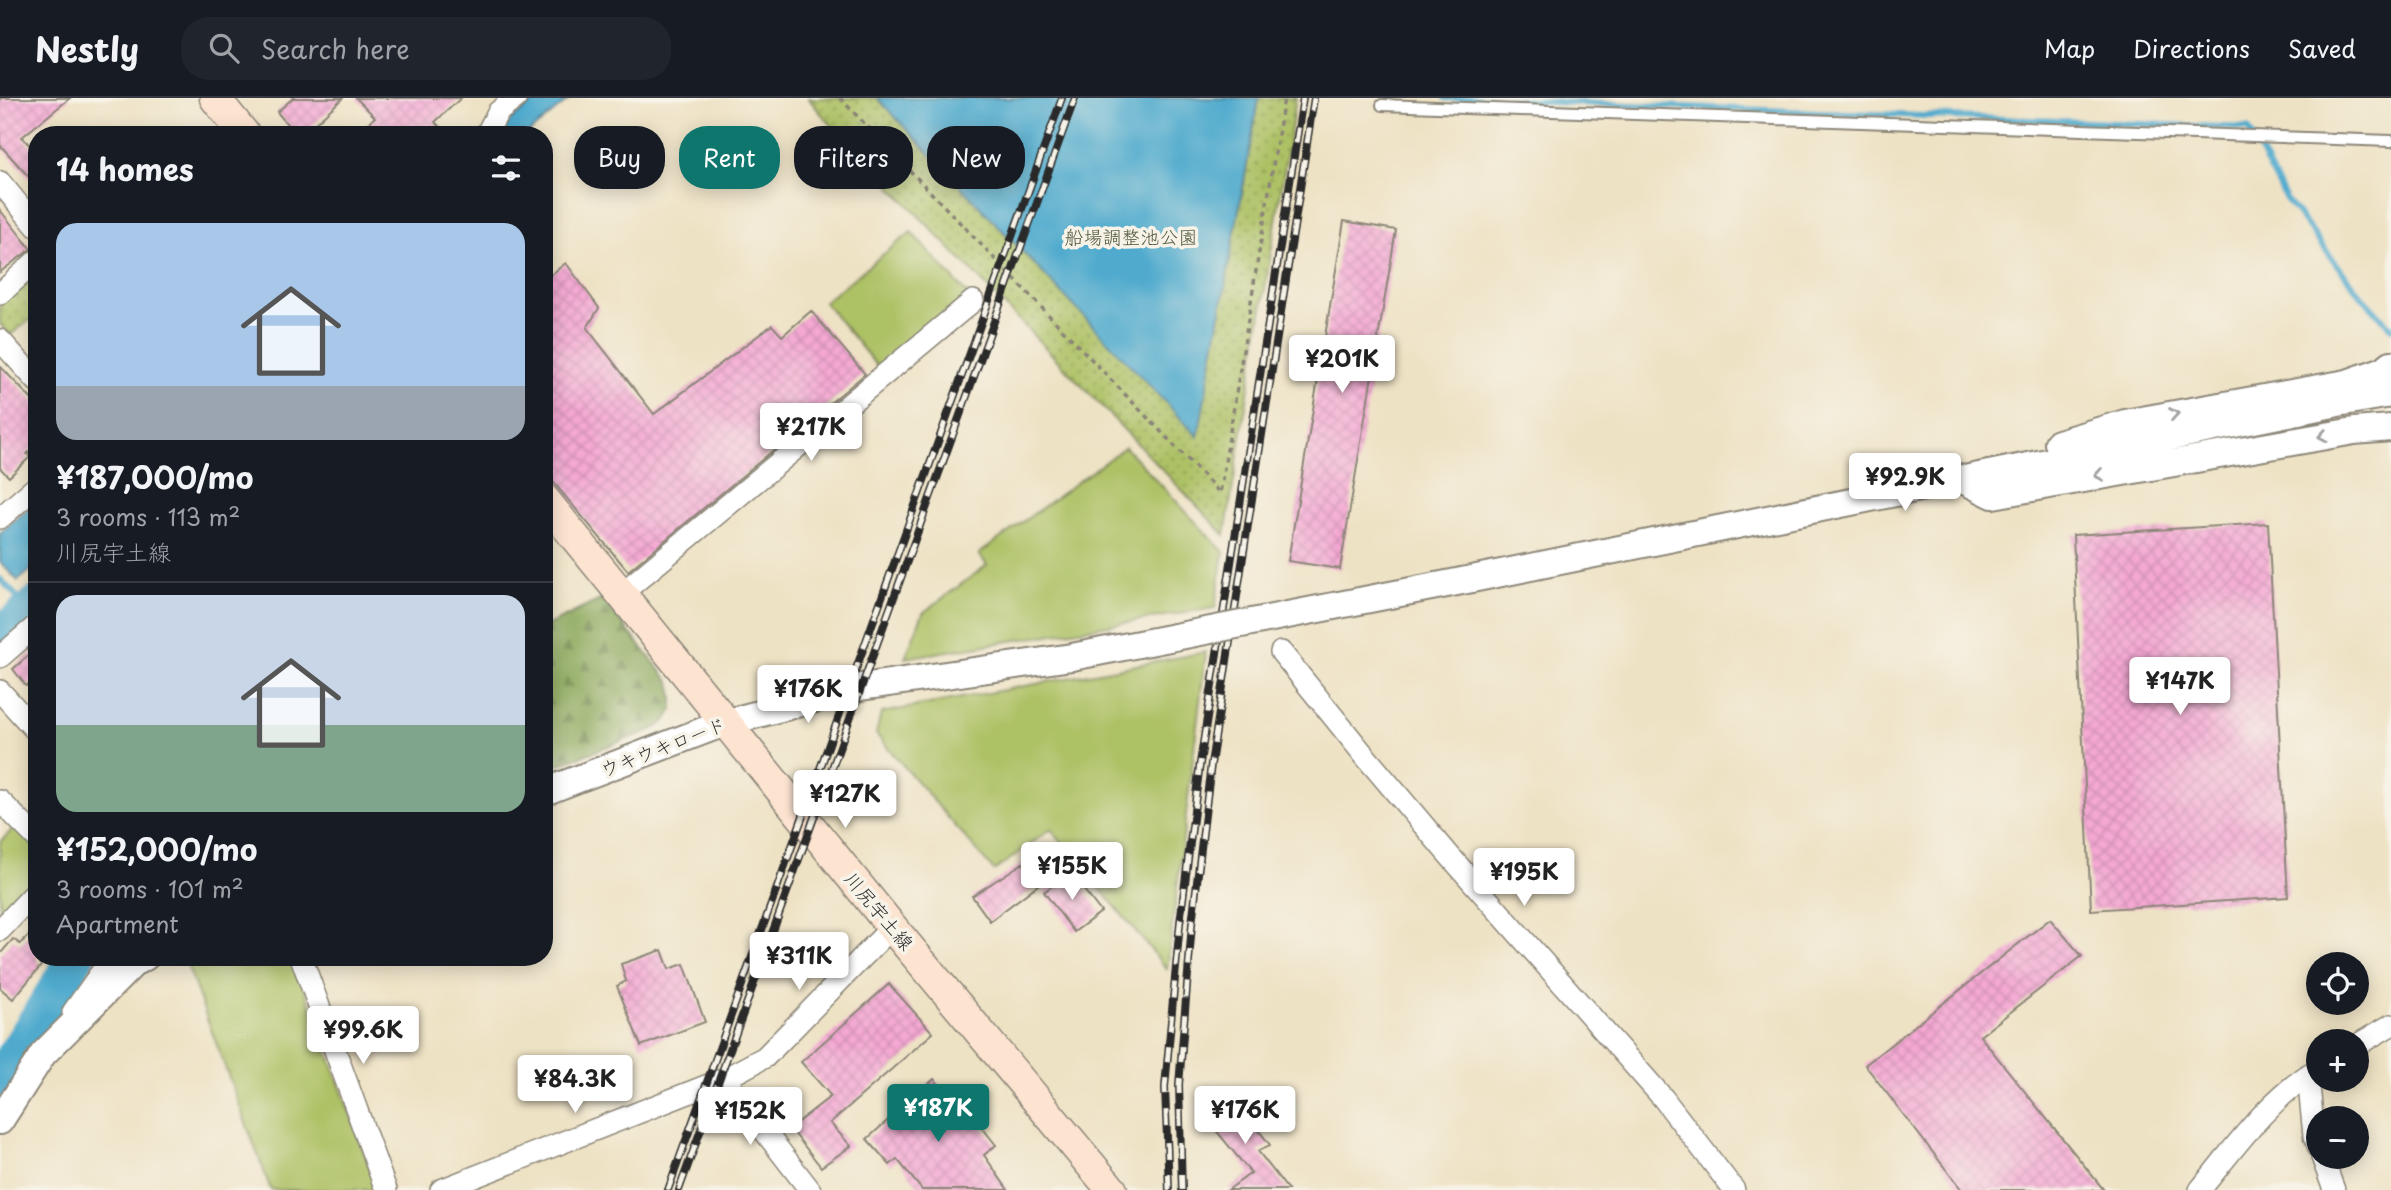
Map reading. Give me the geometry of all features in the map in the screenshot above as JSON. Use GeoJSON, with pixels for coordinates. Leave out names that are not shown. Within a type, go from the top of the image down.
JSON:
{"type":"FeatureCollection","features":[{"type":"Feature","properties":{"kind":"main road"},"geometry":{"type":"LineString","coordinates":[[215,98],[238,126]]}},
{"type":"Feature","properties":{"kind":"main road","name":"川尻宇土線"},"geometry":{"type":"LineString","coordinates":[[553,510],[724,723],[1112,1190]]}},
{"type":"Feature","properties":{"kind":"street"},"geometry":{"type":"LineString","coordinates":[[491,126],[498,112],[516,98]]}},
{"type":"Feature","properties":{"kind":"street"},"geometry":{"type":"LineString","coordinates":[[0,183],[28,216]]}},
{"type":"Feature","properties":{"kind":"street"},"geometry":{"type":"LineString","coordinates":[[0,294],[28,268]]}},
{"type":"Feature","properties":{"kind":"street"},"geometry":{"type":"LineString","coordinates":[[622,593],[973,301]]}},
{"type":"Feature","properties":{"kind":"street"},"geometry":{"type":"LineString","coordinates":[[0,340],[28,371]]}},
{"type":"Feature","properties":{"kind":"street"},"geometry":{"type":"LineString","coordinates":[[2018,467],[2052,445],[2124,423],[2347,383],[2384,370],[2391,364]]}},
{"type":"Feature","properties":{"kind":"street","name":"ウキウキロード"},"geometry":{"type":"LineString","coordinates":[[553,789],[724,723],[861,687],[1072,657],[2338,402],[2391,394]]}},
{"type":"Feature","properties":{"kind":"street"},"geometry":{"type":"LineString","coordinates":[[1959,478],[1993,495],[2354,431],[2391,428]]}},
{"type":"Feature","properties":{"kind":"street"},"geometry":{"type":"LineString","coordinates":[[5,505],[28,491]]}},
{"type":"Feature","properties":{"kind":"street"},"geometry":{"type":"LineString","coordinates":[[0,657],[28,633]]}},
{"type":"Feature","properties":{"kind":"street"},"geometry":{"type":"LineString","coordinates":[[1281,652],[1364,757],[1663,1098],[1734,1190]]}},
{"type":"Feature","properties":{"kind":"street"},"geometry":{"type":"LineString","coordinates":[[0,691],[28,722]]}},
{"type":"Feature","properties":{"kind":"street"},"geometry":{"type":"LineString","coordinates":[[0,801],[28,829]]}},
{"type":"Feature","properties":{"kind":"street"},"geometry":{"type":"LineString","coordinates":[[0,930],[28,900]]}},
{"type":"Feature","properties":{"kind":"street"},"geometry":{"type":"LineString","coordinates":[[442,1190],[724,1079],[765,1057],[892,927]]}},
{"type":"Feature","properties":{"kind":"street"},"geometry":{"type":"LineString","coordinates":[[0,1121],[43,1054],[106,966]]}},
{"type":"Feature","properties":{"kind":"street"},"geometry":{"type":"LineString","coordinates":[[43,1054],[131,966]]}},
{"type":"Feature","properties":{"kind":"street"},"geometry":{"type":"LineString","coordinates":[[304,966],[386,1190]]}},
{"type":"Feature","properties":{"kind":"street"},"geometry":{"type":"LineString","coordinates":[[2369,1038],[2391,1025]]}},
{"type":"Feature","properties":{"kind":"street"},"geometry":{"type":"LineString","coordinates":[[2200,1190],[2262,1116],[2306,1078]]}},
{"type":"Feature","properties":{"kind":"street"},"geometry":{"type":"LineString","coordinates":[[724,1079],[810,1190]]}},
{"type":"Feature","properties":{"kind":"street"},"geometry":{"type":"LineString","coordinates":[[2326,1169],[2333,1190]]}},
{"type":"Feature","properties":{"kind":"lane"},"geometry":{"type":"LineString","coordinates":[[1382,105],[2391,141]]}},
{"type":"Feature","properties":{"kind":"path"},"geometry":{"type":"LineString","coordinates":[[840,98],[1220,493],[1284,98]]}},
{"type":"Feature","properties":{"kind":"green space","name":"船場調整池公園"},"geometry":{"type":"Polygon","coordinates":[[[808,98],[1296,98],[1225,535],[893,189],[913,189],[913,126],[833,126],[808,98]]]}},
{"type":"Feature","properties":{"kind":"green space"},"geometry":{"type":"Polygon","coordinates":[[[911,232],[969,296],[880,370],[824,302],[911,232]]]}},
{"type":"Feature","properties":{"kind":"green space"},"geometry":{"type":"Polygon","coordinates":[[[28,277],[28,322],[10,335],[0,324],[0,302],[28,277]]]}},
{"type":"Feature","properties":{"kind":"green space"},"geometry":{"type":"Polygon","coordinates":[[[1125,447],[1224,552],[1215,608],[905,658],[923,613],[987,565],[979,554],[1125,447]]]}},
{"type":"Feature","properties":{"kind":"green space"},"geometry":{"type":"Polygon","coordinates":[[[602,599],[670,682],[673,704],[665,721],[652,730],[553,767],[553,623],[602,599]]]}},
{"type":"Feature","properties":{"kind":"green space"},"geometry":{"type":"Polygon","coordinates":[[[1206,652],[1167,969],[1051,829],[994,871],[876,734],[881,713],[1206,652]]]}},
{"type":"Feature","properties":{"kind":"green space"},"geometry":{"type":"Polygon","coordinates":[[[15,827],[28,840],[28,891],[0,918],[0,842],[15,827]]]}},
{"type":"Feature","properties":{"kind":"green space"},"geometry":{"type":"Polygon","coordinates":[[[187,966],[296,966],[378,1190],[271,1190],[187,966]]]}},
{"type":"Feature","properties":{"kind":"water"},"geometry":{"type":"Polygon","coordinates":[[[538,98],[571,98],[537,126],[507,126],[538,98]]]}},
{"type":"Feature","properties":{"kind":"water"},"geometry":{"type":"Polygon","coordinates":[[[877,98],[1259,98],[1198,437],[963,189],[1025,189],[1025,126],[927,126],[927,151],[913,136],[913,126],[904,126],[877,98]]]}},
{"type":"Feature","properties":{"kind":"water"},"geometry":{"type":"Polygon","coordinates":[[[28,509],[28,573],[18,581],[0,562],[0,533],[28,509]]]}},
{"type":"Feature","properties":{"kind":"building"},"geometry":{"type":"Polygon","coordinates":[[[0,98],[70,98],[36,126],[28,126],[28,132],[22,137],[28,143],[28,176],[0,145],[0,98]]]}},
{"type":"Feature","properties":{"kind":"building"},"geometry":{"type":"Polygon","coordinates":[[[293,98],[343,98],[312,126],[289,126],[277,112],[293,98]]]}},
{"type":"Feature","properties":{"kind":"building"},"geometry":{"type":"Polygon","coordinates":[[[356,98],[461,98],[435,122],[439,126],[366,126],[375,117],[356,98]]]}},
{"type":"Feature","properties":{"kind":"building"},"geometry":{"type":"Polygon","coordinates":[[[0,210],[28,245],[28,251],[0,272],[0,210]]]}},
{"type":"Feature","properties":{"kind":"building"},"geometry":{"type":"Polygon","coordinates":[[[1344,221],[1396,230],[1340,569],[1288,561],[1344,221]]]}},
{"type":"Feature","properties":{"kind":"building"},"geometry":{"type":"Polygon","coordinates":[[[566,263],[599,308],[587,328],[654,414],[772,325],[782,336],[811,311],[865,374],[628,571],[553,482],[553,273],[566,263]]]}},
{"type":"Feature","properties":{"kind":"building"},"geometry":{"type":"Polygon","coordinates":[[[0,366],[28,396],[28,459],[9,477],[0,468],[0,366]]]}},
{"type":"Feature","properties":{"kind":"building"},"geometry":{"type":"Polygon","coordinates":[[[2268,523],[2288,897],[2091,910],[2073,535],[2268,523]]]}},
{"type":"Feature","properties":{"kind":"building"},"geometry":{"type":"Polygon","coordinates":[[[28,656],[28,684],[26,686],[13,669],[28,656]]]}},
{"type":"Feature","properties":{"kind":"building"},"geometry":{"type":"Polygon","coordinates":[[[1023,863],[1039,884],[990,921],[972,896],[1023,863]]]}},
{"type":"Feature","properties":{"kind":"building"},"geometry":{"type":"Polygon","coordinates":[[[1070,872],[1101,912],[1074,932],[1044,892],[1070,872]]]}},
{"type":"Feature","properties":{"kind":"building"},"geometry":{"type":"Polygon","coordinates":[[[2050,919],[2082,956],[1980,1036],[2104,1190],[1962,1190],[1865,1065],[2050,919]]]}},
{"type":"Feature","properties":{"kind":"building"},"geometry":{"type":"Polygon","coordinates":[[[28,936],[28,966],[41,966],[13,999],[0,988],[0,954],[13,939],[20,944],[28,936]]]}},
{"type":"Feature","properties":{"kind":"building"},"geometry":{"type":"Polygon","coordinates":[[[662,950],[669,969],[684,964],[705,1022],[641,1046],[617,986],[626,981],[621,964],[662,950]]]}},
{"type":"Feature","properties":{"kind":"building"},"geometry":{"type":"Polygon","coordinates":[[[889,984],[933,1033],[830,1123],[851,1146],[821,1167],[790,1128],[831,1096],[801,1062],[889,984]]]}},
{"type":"Feature","properties":{"kind":"building"},"geometry":{"type":"Polygon","coordinates":[[[934,1079],[966,1114],[969,1111],[996,1145],[984,1155],[1008,1190],[922,1190],[897,1159],[890,1165],[867,1139],[934,1079]]]}},
{"type":"Feature","properties":{"kind":"building"},"geometry":{"type":"Polygon","coordinates":[[[1232,1096],[1270,1145],[1258,1151],[1288,1190],[1228,1190],[1251,1173],[1205,1117],[1232,1096]]]}},
{"type":"Feature","properties":{"kind":"waterway"},"geometry":{"type":"LineString","coordinates":[[1445,98],[2248,128],[2286,199],[2359,293],[2391,328]]}},
{"type":"Feature","properties":{"kind":"waterway"},"geometry":{"type":"LineString","coordinates":[[0,579],[28,608]]}},
{"type":"Feature","properties":{"kind":"waterway"},"geometry":{"type":"LineString","coordinates":[[0,635],[28,612]]}},
{"type":"Feature","properties":{"kind":"waterway"},"geometry":{"type":"LineString","coordinates":[[0,1079],[70,966]]}},
{"type":"Feature","properties":{"kind":"railway"},"geometry":{"type":"LineString","coordinates":[[668,1190],[1062,98]]}},
{"type":"Feature","properties":{"kind":"railway"},"geometry":{"type":"LineString","coordinates":[[679,1190],[1075,98]]}},
{"type":"Feature","properties":{"kind":"railway"},"geometry":{"type":"LineString","coordinates":[[1169,1190],[1165,1087],[1180,923],[1200,763],[1303,98]]}},
{"type":"Feature","properties":{"kind":"railway"},"geometry":{"type":"LineString","coordinates":[[1182,1190],[1179,1085],[1192,924],[1211,764],[1314,98]]}}]}
